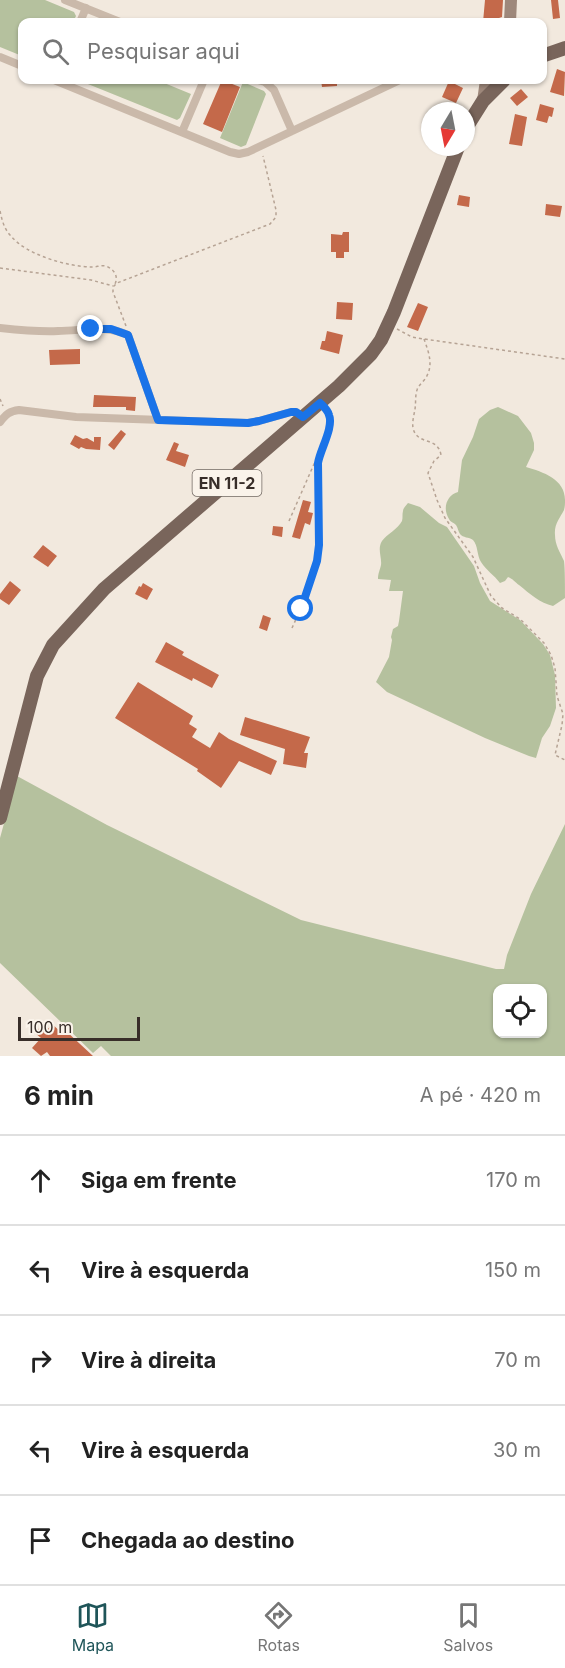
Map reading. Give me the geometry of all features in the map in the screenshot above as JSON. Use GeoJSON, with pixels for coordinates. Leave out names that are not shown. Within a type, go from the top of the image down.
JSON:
{"type":"FeatureCollection","features":[{"type":"Feature","properties":{"kind":"main road"},"geometry":{"type":"LineString","coordinates":[[475,114],[483,100],[500,84]]}},
{"type":"Feature","properties":{"kind":"main road","name":"EN 11-2"},"geometry":{"type":"LineString","coordinates":[[0,818],[37,676],[53,645],[104,590],[320,403],[371,354],[388,324],[454,156]]}},
{"type":"Feature","properties":{"kind":"street"},"geometry":{"type":"LineString","coordinates":[[65,0],[110,18]]}},
{"type":"Feature","properties":{"kind":"street"},"geometry":{"type":"LineString","coordinates":[[510,18],[512,0]]}},
{"type":"Feature","properties":{"kind":"street"},"geometry":{"type":"LineString","coordinates":[[82,18],[86,8]]}},
{"type":"Feature","properties":{"kind":"street"},"geometry":{"type":"LineString","coordinates":[[0,57],[18,64]]}},
{"type":"Feature","properties":{"kind":"street"},"geometry":{"type":"LineString","coordinates":[[65,84],[230,152],[239,153],[248,152],[392,84]]}},
{"type":"Feature","properties":{"kind":"street"},"geometry":{"type":"LineString","coordinates":[[182,132],[202,84]]}},
{"type":"Feature","properties":{"kind":"street"},"geometry":{"type":"LineString","coordinates":[[267,84],[274,90],[292,131]]}},
{"type":"Feature","properties":{"kind":"street"},"geometry":{"type":"LineString","coordinates":[[483,100],[485,84]]}},
{"type":"Feature","properties":{"kind":"street"},"geometry":{"type":"LineString","coordinates":[[0,328],[57,331],[105,328],[118,330],[128,335],[158,420]]}},
{"type":"Feature","properties":{"kind":"street"},"geometry":{"type":"LineString","coordinates":[[0,422],[5,414],[20,410],[76,417],[248,423],[291,412],[296,412],[303,417]]}},
{"type":"Feature","properties":{"kind":"path"},"geometry":{"type":"LineString","coordinates":[[0,268],[92,280],[114,286],[272,222],[276,217],[276,210],[261,146]]}},
{"type":"Feature","properties":{"kind":"path"},"geometry":{"type":"LineString","coordinates":[[0,211],[7,231],[20,245],[63,262],[90,267],[106,266],[115,273],[117,280],[113,292],[128,335]]}},
{"type":"Feature","properties":{"kind":"path"},"geometry":{"type":"LineString","coordinates":[[388,324],[412,337],[565,359]]}},
{"type":"Feature","properties":{"kind":"path"},"geometry":{"type":"LineString","coordinates":[[424,339],[430,363],[426,378],[417,389],[413,427],[418,436],[436,444],[440,450],[441,455],[434,461],[428,473],[430,481],[445,518],[468,549],[493,599],[502,608],[520,619],[544,643],[551,655],[555,668],[557,696],[563,714],[555,755],[565,760]]}},
{"type":"Feature","properties":{"kind":"path"},"geometry":{"type":"LineString","coordinates":[[290,521],[329,430],[329,412],[320,403]]}},
{"type":"Feature","properties":{"kind":"path"},"geometry":{"type":"LineString","coordinates":[[292,628],[317,561],[319,453]]}},
{"type":"Feature","properties":{"kind":"green space"},"geometry":{"type":"Polygon","coordinates":[[[0,0],[45,0],[74,12],[76,16],[75,18],[18,18],[18,54],[0,47],[0,0]]]}},
{"type":"Feature","properties":{"kind":"green space"},"geometry":{"type":"Polygon","coordinates":[[[88,84],[167,84],[191,94],[177,120],[88,84]]]}},
{"type":"Feature","properties":{"kind":"green space"},"geometry":{"type":"Polygon","coordinates":[[[242,84],[264,91],[266,94],[246,145],[241,147],[220,138],[242,84]]]}},
{"type":"Feature","properties":{"kind":"green space"},"geometry":{"type":"Polygon","coordinates":[[[498,407],[518,416],[531,433],[534,450],[526,467],[552,478],[564,493],[564,510],[555,528],[555,539],[564,561],[565,598],[553,606],[535,598],[508,577],[500,583],[481,562],[473,540],[461,535],[447,515],[448,499],[458,492],[462,460],[479,419],[498,407]]]}},
{"type":"Feature","properties":{"kind":"green space"},"geometry":{"type":"Polygon","coordinates":[[[408,503],[420,507],[447,527],[474,566],[490,601],[520,620],[543,644],[550,655],[555,675],[556,708],[550,726],[542,738],[536,758],[485,738],[387,692],[376,682],[389,657],[393,629],[398,626],[403,591],[389,591],[391,580],[378,579],[381,565],[380,547],[384,538],[400,524],[408,503]]]}},
{"type":"Feature","properties":{"kind":"green space"},"geometry":{"type":"Polygon","coordinates":[[[17,776],[107,825],[301,920],[496,969],[504,969],[507,955],[531,894],[565,824],[565,1056],[111,1056],[101,1046],[93,1053],[0,963],[0,838],[17,776]]]}},
{"type":"Feature","properties":{"kind":"building"},"geometry":{"type":"Polygon","coordinates":[[[485,0],[503,0],[502,17],[483,18],[485,0]]]}},
{"type":"Feature","properties":{"kind":"building"},"geometry":{"type":"Polygon","coordinates":[[[551,0],[558,0],[560,18],[553,19],[551,0]]]}},
{"type":"Feature","properties":{"kind":"building"},"geometry":{"type":"Polygon","coordinates":[[[557,69],[565,72],[564,96],[550,92],[557,69]]]}},
{"type":"Feature","properties":{"kind":"building"},"geometry":{"type":"Polygon","coordinates":[[[220,84],[232,84],[240,87],[222,132],[203,124],[220,84]]]}},
{"type":"Feature","properties":{"kind":"building"},"geometry":{"type":"Polygon","coordinates":[[[322,84],[337,84],[337,86],[322,87],[322,84]]]}},
{"type":"Feature","properties":{"kind":"building"},"geometry":{"type":"Polygon","coordinates":[[[448,84],[455,84],[463,88],[456,102],[442,97],[448,84]]]}},
{"type":"Feature","properties":{"kind":"building"},"geometry":{"type":"Polygon","coordinates":[[[521,89],[528,97],[517,106],[510,98],[521,89]]]}},
{"type":"Feature","properties":{"kind":"building"},"geometry":{"type":"Polygon","coordinates":[[[540,104],[554,108],[552,117],[549,116],[547,123],[536,120],[540,104]]]}},
{"type":"Feature","properties":{"kind":"building"},"geometry":{"type":"Polygon","coordinates":[[[515,114],[527,117],[522,146],[509,144],[515,114]]]}},
{"type":"Feature","properties":{"kind":"building"},"geometry":{"type":"Polygon","coordinates":[[[459,195],[470,197],[469,207],[457,205],[459,195]]]}},
{"type":"Feature","properties":{"kind":"building"},"geometry":{"type":"Polygon","coordinates":[[[546,204],[562,206],[560,217],[545,215],[546,204]]]}},
{"type":"Feature","properties":{"kind":"building"},"geometry":{"type":"Polygon","coordinates":[[[343,232],[349,232],[349,252],[344,252],[344,258],[336,258],[336,252],[331,252],[331,234],[342,235],[343,232]]]}},
{"type":"Feature","properties":{"kind":"building"},"geometry":{"type":"Polygon","coordinates":[[[337,302],[353,303],[352,320],[336,319],[337,302]]]}},
{"type":"Feature","properties":{"kind":"building"},"geometry":{"type":"Polygon","coordinates":[[[418,303],[428,307],[418,331],[407,327],[418,303]]]}},
{"type":"Feature","properties":{"kind":"building"},"geometry":{"type":"Polygon","coordinates":[[[327,331],[343,335],[339,354],[320,349],[327,331]]]}},
{"type":"Feature","properties":{"kind":"building"},"geometry":{"type":"Polygon","coordinates":[[[80,349],[80,364],[50,365],[49,350],[80,349]]]}},
{"type":"Feature","properties":{"kind":"building"},"geometry":{"type":"Polygon","coordinates":[[[94,395],[136,397],[135,411],[126,410],[126,407],[93,407],[94,395]]]}},
{"type":"Feature","properties":{"kind":"building"},"geometry":{"type":"Polygon","coordinates":[[[121,430],[126,434],[114,450],[108,445],[121,430]]]}},
{"type":"Feature","properties":{"kind":"building"},"geometry":{"type":"Polygon","coordinates":[[[75,435],[94,442],[94,437],[101,437],[100,450],[81,447],[79,449],[70,444],[75,435]]]}},
{"type":"Feature","properties":{"kind":"building"},"geometry":{"type":"Polygon","coordinates":[[[174,442],[179,444],[176,451],[189,455],[185,467],[166,460],[174,442]]]}},
{"type":"Feature","properties":{"kind":"building"},"geometry":{"type":"Polygon","coordinates":[[[303,500],[311,502],[308,512],[313,513],[310,525],[305,523],[300,539],[292,537],[303,500]]]}},
{"type":"Feature","properties":{"kind":"building"},"geometry":{"type":"Polygon","coordinates":[[[273,526],[283,527],[282,537],[272,535],[273,526]]]}},
{"type":"Feature","properties":{"kind":"building"},"geometry":{"type":"Polygon","coordinates":[[[43,545],[57,556],[48,567],[33,557],[43,545]]]}},
{"type":"Feature","properties":{"kind":"building"},"geometry":{"type":"Polygon","coordinates":[[[10,581],[21,590],[9,605],[0,599],[0,594],[10,581]]]}},
{"type":"Feature","properties":{"kind":"building"},"geometry":{"type":"Polygon","coordinates":[[[143,583],[153,589],[147,600],[135,594],[143,583]]]}},
{"type":"Feature","properties":{"kind":"building"},"geometry":{"type":"Polygon","coordinates":[[[263,615],[271,618],[267,631],[259,628],[263,615]]]}},
{"type":"Feature","properties":{"kind":"building"},"geometry":{"type":"Polygon","coordinates":[[[166,642],[184,652],[182,655],[219,675],[212,688],[193,678],[192,681],[155,662],[166,642]]]}},
{"type":"Feature","properties":{"kind":"building"},"geometry":{"type":"Polygon","coordinates":[[[138,682],[193,716],[189,724],[197,729],[192,737],[210,748],[219,732],[277,761],[271,775],[239,761],[221,788],[197,771],[198,769],[115,718],[138,682]]]}},
{"type":"Feature","properties":{"kind":"building"},"geometry":{"type":"Polygon","coordinates":[[[245,717],[310,737],[304,753],[308,753],[306,768],[283,764],[285,749],[240,735],[245,717]]]}},
{"type":"Feature","properties":{"kind":"building"},"geometry":{"type":"Polygon","coordinates":[[[43,1024],[48,1029],[52,1024],[63,1034],[66,1031],[93,1056],[50,1056],[47,1052],[41,1056],[32,1048],[41,1038],[35,1033],[43,1024]]]}},
{"type":"Feature","properties":{"kind":"route"},"geometry":{"type":"LineString","coordinates":[[91,329],[118,330],[128,335],[158,420],[248,423],[291,412],[296,412],[303,417],[320,403],[329,412],[329,430],[319,453],[318,463],[319,545],[317,561],[301,609]]}}]}
